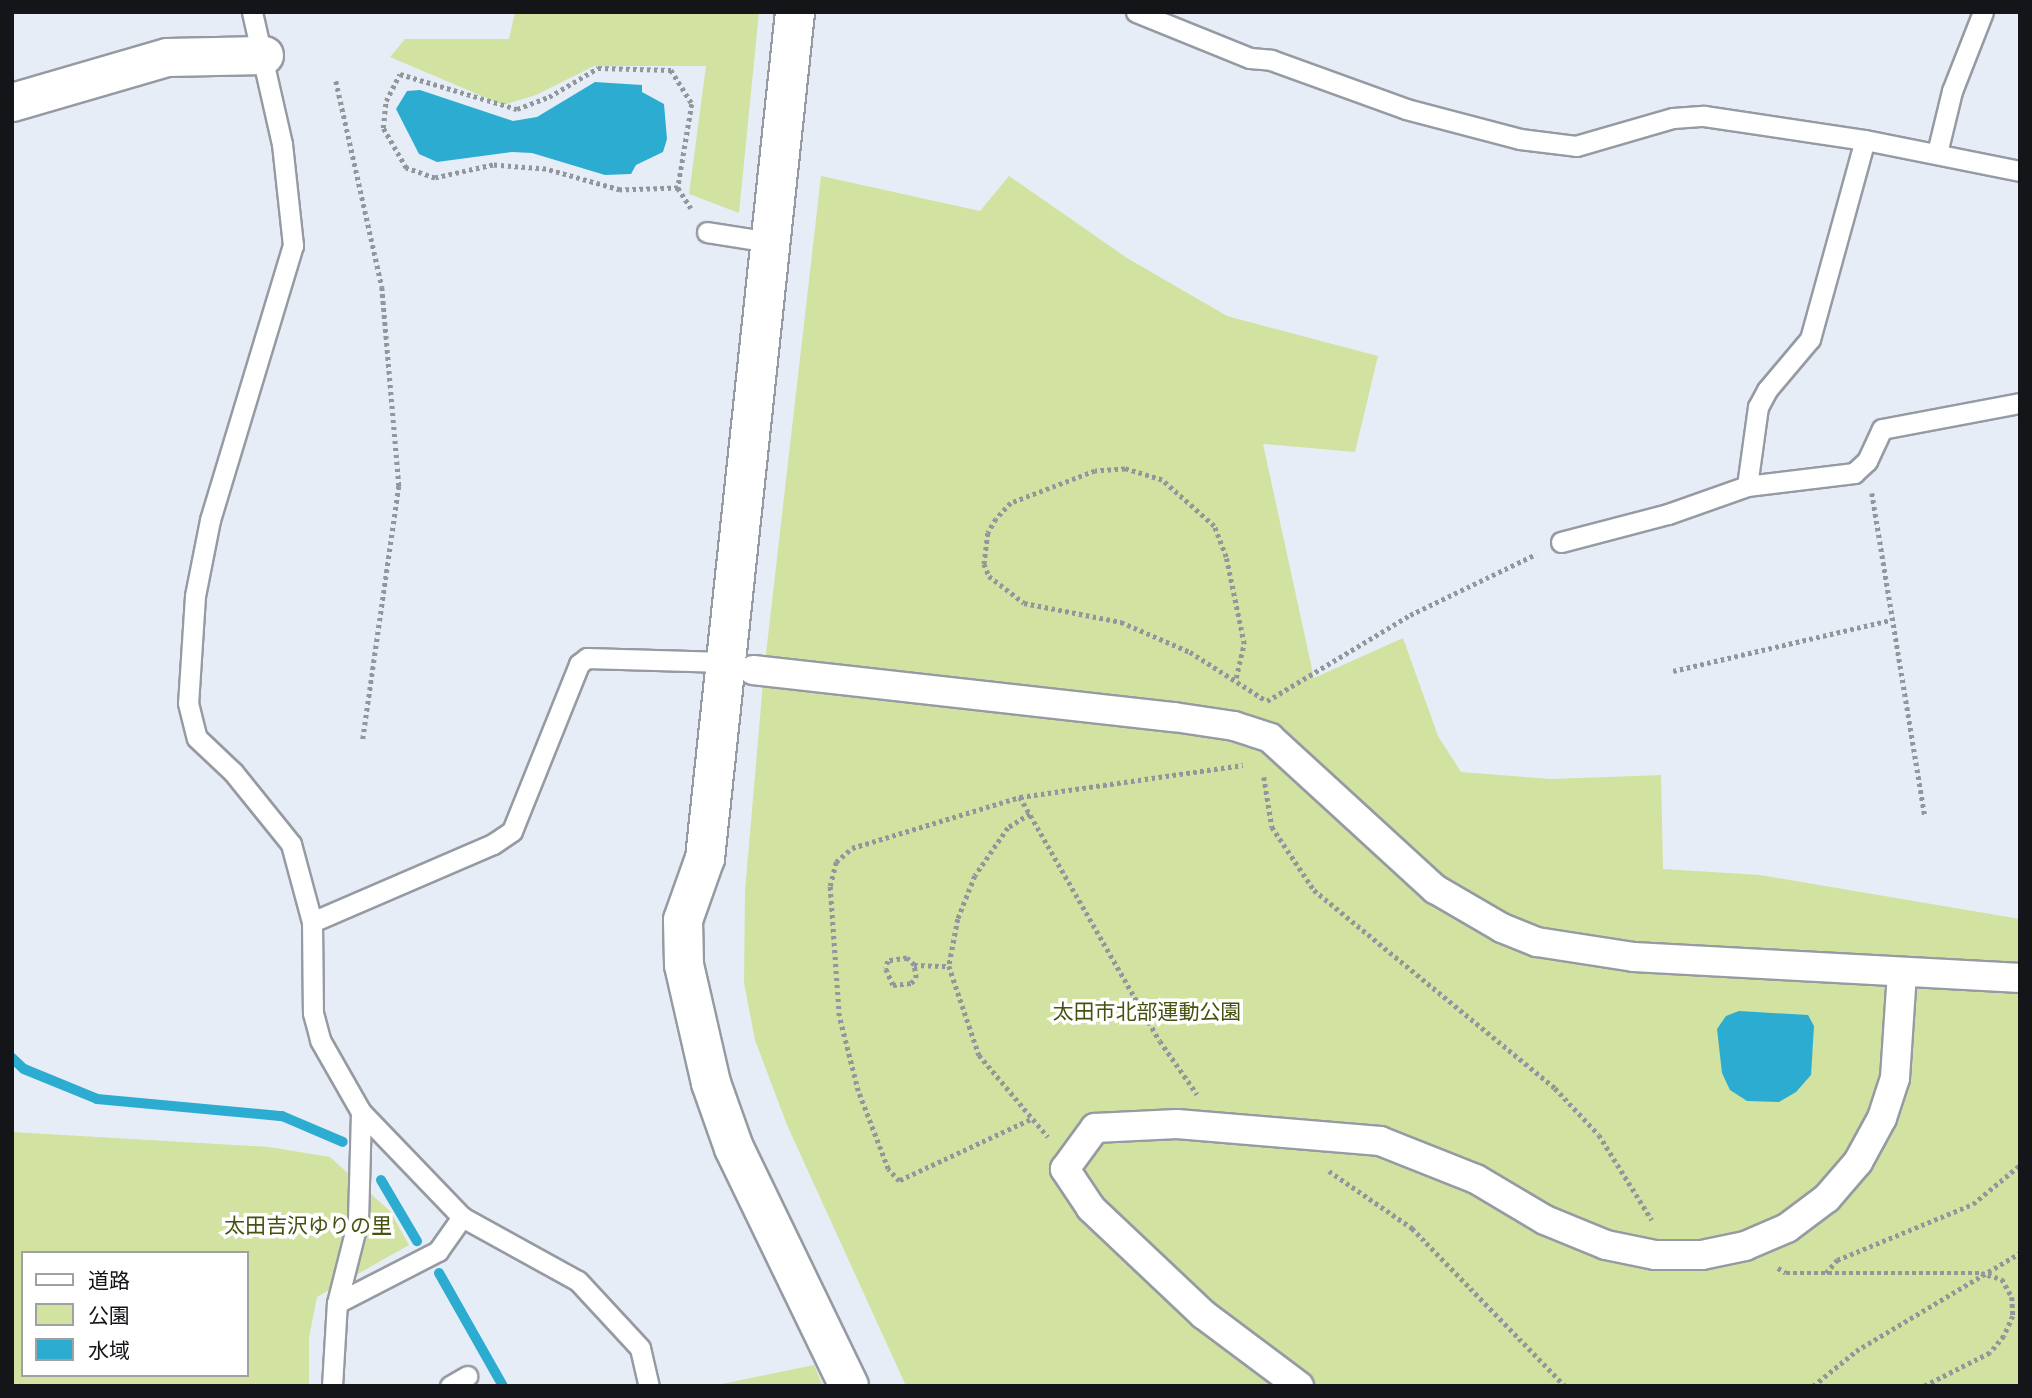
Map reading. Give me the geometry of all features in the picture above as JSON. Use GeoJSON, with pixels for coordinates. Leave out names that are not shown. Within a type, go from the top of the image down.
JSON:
{"type":"FeatureCollection","features":[{"type":"Feature","properties":{"kind":"street"},"geometry":{"type":"LineString","coordinates":[[795,12],[770,242],[738,666],[705,858],[683,920],[686,976],[711,1083],[734,1148],[849,1386]]}},
{"type":"Feature","properties":{"kind":"street"},"geometry":{"type":"LineString","coordinates":[[12,102],[167,57],[264,55]]}},
{"type":"Feature","properties":{"kind":"street"},"geometry":{"type":"LineString","coordinates":[[738,666],[1234,726],[1269,748],[1435,888],[1502,928],[1537,942],[1634,957],[2020,978]]}},
{"type":"Feature","properties":{"kind":"street"},"geometry":{"type":"LineString","coordinates":[[1299,1386],[1204,1315],[1091,1208],[1065,1169],[1095,1128],[1218,1126],[1380,1141],[1476,1179],[1545,1220],[1606,1245],[1655,1255],[1702,1255],[1757,1241],[1787,1228],[1827,1198],[1858,1162],[1882,1118],[1895,1078],[1902,972]]}},
{"type":"Feature","properties":{"kind":"lane"},"geometry":{"type":"LineString","coordinates":[[252,12],[264,55],[282,144],[293,246],[210,520],[195,596],[188,703],[197,738],[233,772],[291,844],[312,922],[313,1013],[320,1040],[361,1112],[462,1217],[578,1282],[640,1348],[649,1386]]}},
{"type":"Feature","properties":{"kind":"lane"},"geometry":{"type":"LineString","coordinates":[[1136,12],[1251,58],[1271,60],[1406,109],[1520,139],[1576,146],[1673,118],[1704,116],[1865,140],[2020,170]]}},
{"type":"Feature","properties":{"kind":"lane"},"geometry":{"type":"LineString","coordinates":[[1937,153],[1952,92],[1983,12]]}},
{"type":"Feature","properties":{"kind":"lane"},"geometry":{"type":"LineString","coordinates":[[1747,486],[1758,407],[1767,390],[1810,339],[1865,140]]}},
{"type":"Feature","properties":{"kind":"lane"},"geometry":{"type":"LineString","coordinates":[[707,232],[770,242]]}},
{"type":"Feature","properties":{"kind":"lane"},"geometry":{"type":"LineString","coordinates":[[1561,542],[1668,514],[1747,486],[1854,473],[1867,461],[1882,429],[2020,402]]}},
{"type":"Feature","properties":{"kind":"lane"},"geometry":{"type":"LineString","coordinates":[[312,922],[493,844],[512,831],[579,664],[587,658],[738,666]]}},
{"type":"Feature","properties":{"kind":"lane"},"geometry":{"type":"LineString","coordinates":[[332,1386],[337,1303],[358,1220],[361,1112]]}},
{"type":"Feature","properties":{"kind":"lane"},"geometry":{"type":"LineString","coordinates":[[337,1303],[438,1251],[462,1217]]}},
{"type":"Feature","properties":{"kind":"path"},"geometry":{"type":"LineString","coordinates":[[678,188],[620,190],[546,169],[493,165],[435,178],[406,168],[383,128],[386,101],[400,74],[517,109],[549,97],[598,68],[671,70],[692,104],[678,188],[707,232]]}},
{"type":"Feature","properties":{"kind":"path"},"geometry":{"type":"LineString","coordinates":[[336,81],[382,287],[399,486],[363,739]]}},
{"type":"Feature","properties":{"kind":"path"},"geometry":{"type":"LineString","coordinates":[[1867,461],[1890,620],[1925,817]]}},
{"type":"Feature","properties":{"kind":"path"},"geometry":{"type":"LineString","coordinates":[[1236,678],[1244,645],[1226,557],[1214,526],[1162,480],[1125,469],[1096,471],[1063,480],[1010,503],[996,519],[988,533],[984,564],[989,576],[1024,603],[1121,622],[1236,678],[1267,701],[1410,615],[1561,542]]}},
{"type":"Feature","properties":{"kind":"path"},"geometry":{"type":"LineString","coordinates":[[1673,671],[1890,620]]}},
{"type":"Feature","properties":{"kind":"path"},"geometry":{"type":"LineString","coordinates":[[1030,1121],[898,1181],[888,1169],[858,1091],[839,1016],[830,886],[836,862],[852,848],[1020,797],[1243,765],[1269,748]]}},
{"type":"Feature","properties":{"kind":"path"},"geometry":{"type":"LineString","coordinates":[[1269,748],[1262,788],[1272,827],[1301,874],[1314,890],[1555,1088],[1599,1135],[1645,1206],[1657,1236],[1655,1255]]}},
{"type":"Feature","properties":{"kind":"path"},"geometry":{"type":"LineString","coordinates":[[1020,797],[1160,1041],[1218,1126]]}},
{"type":"Feature","properties":{"kind":"path"},"geometry":{"type":"LineString","coordinates":[[1030,814],[1008,828],[975,876],[958,919],[949,966],[979,1055],[1030,1121],[1048,1136],[1065,1169]]}},
{"type":"Feature","properties":{"kind":"path"},"geometry":{"type":"LineString","coordinates":[[914,965],[916,978],[911,983],[893,985],[888,961],[907,958],[914,965],[949,966]]}},
{"type":"Feature","properties":{"kind":"path"},"geometry":{"type":"LineString","coordinates":[[1825,1273],[1837,1260],[1973,1204],[2020,1165]]}},
{"type":"Feature","properties":{"kind":"path"},"geometry":{"type":"LineString","coordinates":[[1320,1166],[1412,1228],[1565,1386]]}},
{"type":"Feature","properties":{"kind":"path"},"geometry":{"type":"LineString","coordinates":[[1757,1241],[1770,1263],[1786,1273],[1986,1274],[2002,1279],[2012,1297],[2013,1316],[2004,1336],[1990,1353],[1925,1386]]}},
{"type":"Feature","properties":{"kind":"path"},"geometry":{"type":"LineString","coordinates":[[1813,1386],[1856,1351],[2020,1253]]}},
{"type":"Feature","properties":{"kind":"green space"},"geometry":{"type":"Polygon","coordinates":[[[515,12],[759,12],[739,213],[689,194],[706,66],[594,66],[536,95],[503,105],[390,57],[405,39],[509,39],[515,12]]]}},
{"type":"Feature","properties":{"kind":"green space","name":"太田市北部運動公園"},"geometry":{"type":"Polygon","coordinates":[[[821,176],[980,211],[1009,176],[1127,258],[1227,316],[1378,356],[1355,452],[1263,444],[1314,678],[1403,638],[1438,736],[1461,772],[1551,779],[1661,775],[1663,869],[1760,875],[2020,919],[2020,1386],[906,1386],[787,1125],[755,1040],[744,983],[745,891],[764,671],[821,176]]]}},
{"type":"Feature","properties":{"kind":"green space","name":"太田吉沢ゆりの里"},"geometry":{"type":"Polygon","coordinates":[[[12,1132],[269,1147],[330,1157],[390,1211],[409,1245],[317,1297],[309,1338],[309,1386],[12,1386],[12,1132]]]}},
{"type":"Feature","properties":{"kind":"green space"},"geometry":{"type":"Polygon","coordinates":[[[814,1365],[823,1386],[712,1386],[814,1365]]]}},
{"type":"Feature","properties":{"kind":"water"},"geometry":{"type":"Polygon","coordinates":[[[595,82],[642,85],[642,92],[664,104],[667,139],[663,152],[636,165],[631,174],[605,175],[532,153],[512,152],[437,162],[419,154],[396,109],[407,91],[420,90],[513,121],[537,117],[595,82]]]}},
{"type":"Feature","properties":{"kind":"water"},"geometry":{"type":"Polygon","coordinates":[[[1739,1011],[1808,1015],[1814,1026],[1811,1075],[1796,1092],[1779,1102],[1747,1101],[1730,1090],[1722,1073],[1717,1029],[1726,1016],[1739,1011]]]}},
{"type":"Feature","properties":{"kind":"waterway"},"geometry":{"type":"LineString","coordinates":[[12,1058],[24,1069],[97,1099],[282,1116],[343,1142]]}},
{"type":"Feature","properties":{"kind":"waterway"},"geometry":{"type":"LineString","coordinates":[[381,1180],[417,1241]]}},
{"type":"Feature","properties":{"kind":"waterway"},"geometry":{"type":"LineString","coordinates":[[439,1273],[503,1386]]}}]}
